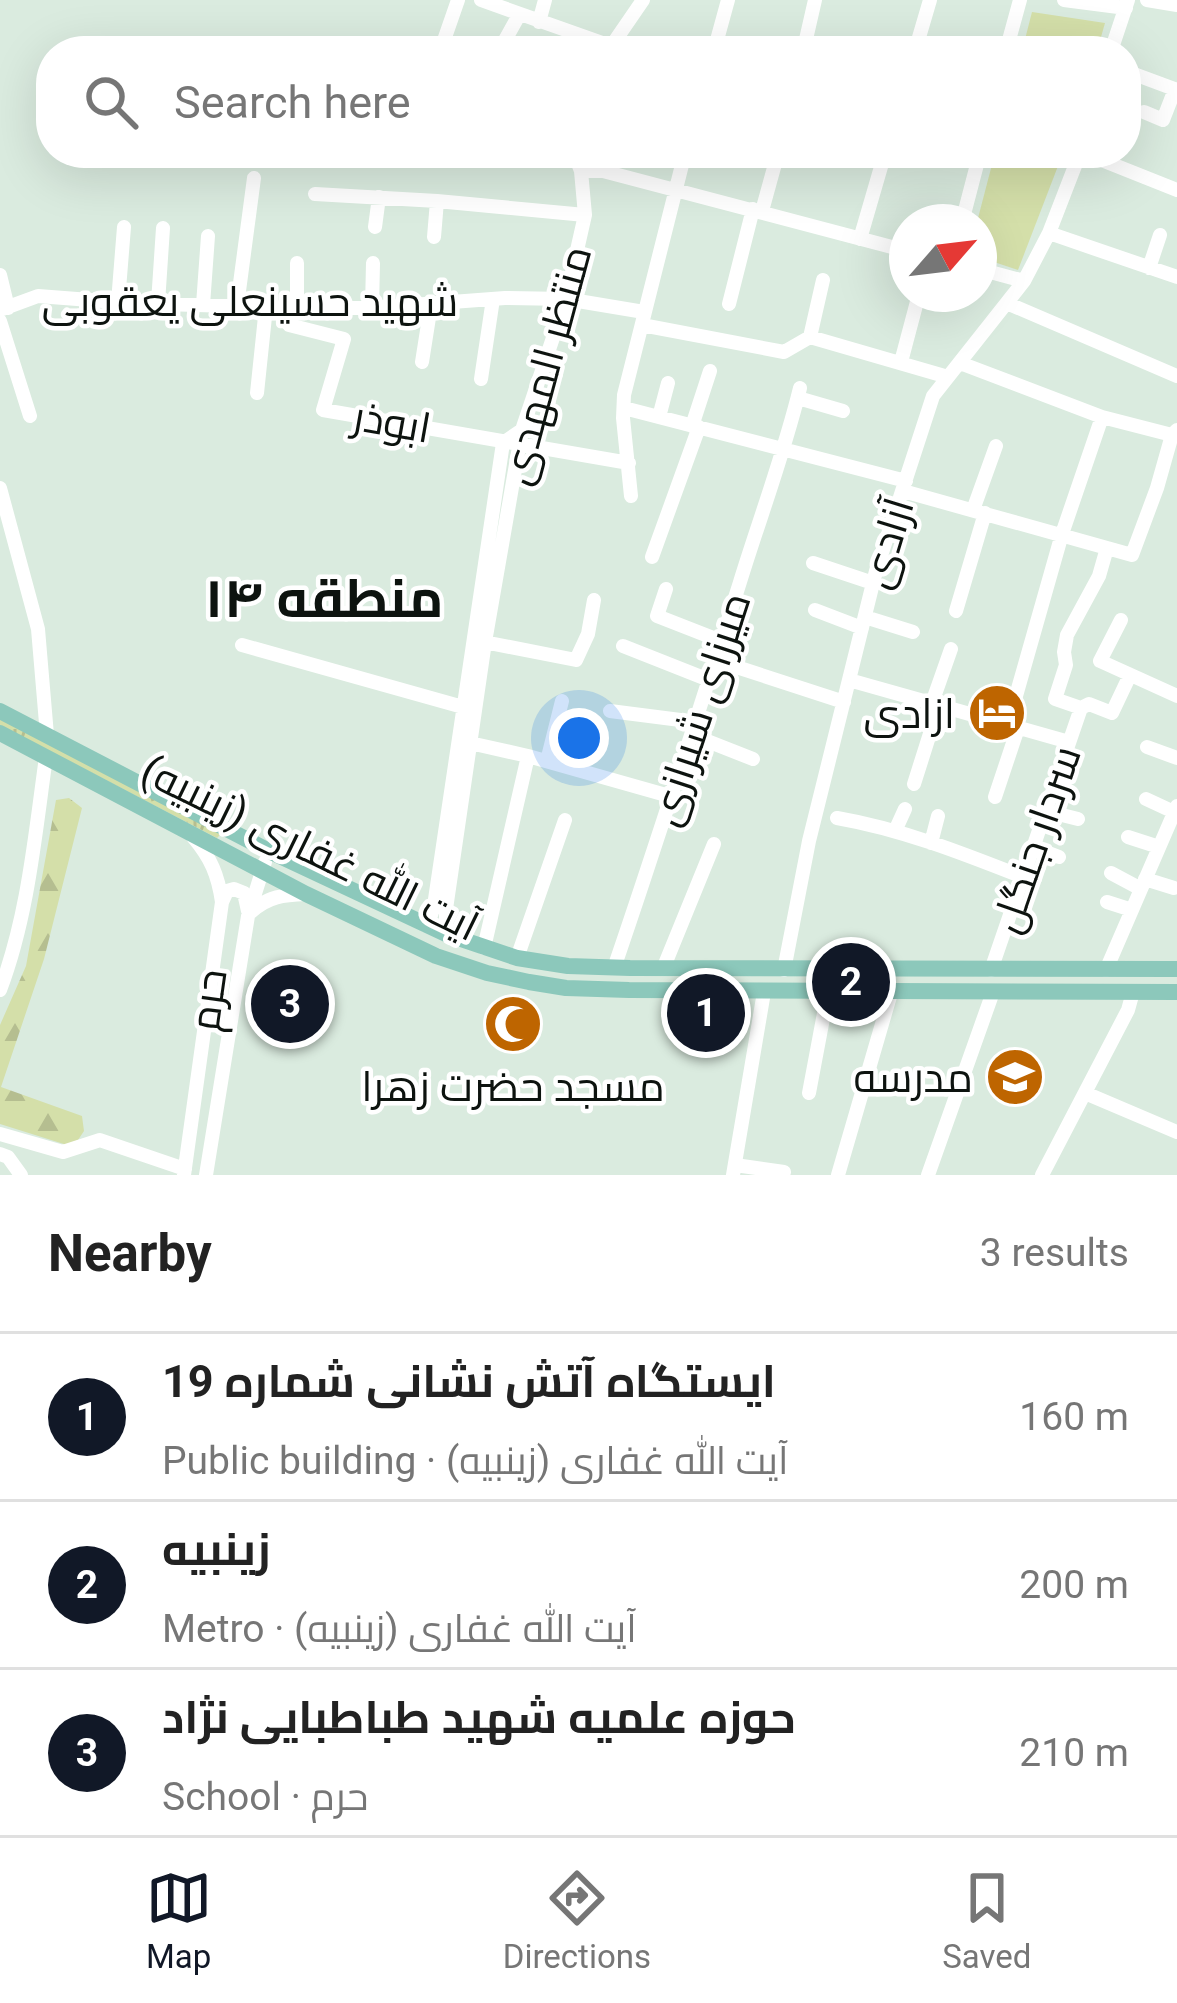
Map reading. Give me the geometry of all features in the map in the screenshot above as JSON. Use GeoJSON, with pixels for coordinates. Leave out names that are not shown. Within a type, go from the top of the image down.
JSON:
{"type":"FeatureCollection","features":[{"type":"Feature","properties":{"kind":"main road","name":"آیت الله غفاری (زینبیه)"},"geometry":{"type":"LineString","coordinates":[[0,711],[424,925],[517,958],[568,966],[663,969],[1177,969]]}},
{"type":"Feature","properties":{"kind":"main road","name":"آیت الله غفاری (زینبیه)"},"geometry":{"type":"LineString","coordinates":[[0,733],[306,894],[436,956],[487,973],[566,988],[1177,992]]}},
{"type":"Feature","properties":{"kind":"main road"},"geometry":{"type":"LineString","coordinates":[[878,970],[884,993]]}},
{"type":"Feature","properties":{"kind":"main road"},"geometry":{"type":"LineString","coordinates":[[918,970],[919,992]]}},
{"type":"Feature","properties":{"kind":"street"},"geometry":{"type":"LineString","coordinates":[[445,36],[458,0]]}},
{"type":"Feature","properties":{"kind":"street"},"geometry":{"type":"LineString","coordinates":[[481,0],[575,36]]}},
{"type":"Feature","properties":{"kind":"street"},"geometry":{"type":"LineString","coordinates":[[539,22],[545,0]]}},
{"type":"Feature","properties":{"kind":"street"},"geometry":{"type":"LineString","coordinates":[[618,36],[643,0]]}},
{"type":"Feature","properties":{"kind":"street"},"geometry":{"type":"LineString","coordinates":[[717,36],[728,0]]}},
{"type":"Feature","properties":{"kind":"street"},"geometry":{"type":"LineString","coordinates":[[806,36],[814,0]]}},
{"type":"Feature","properties":{"kind":"street"},"geometry":{"type":"LineString","coordinates":[[919,36],[930,0]]}},
{"type":"Feature","properties":{"kind":"street"},"geometry":{"type":"LineString","coordinates":[[1010,36],[1020,0]]}},
{"type":"Feature","properties":{"kind":"street"},"geometry":{"type":"LineString","coordinates":[[1147,0],[1177,5]]}},
{"type":"Feature","properties":{"kind":"street"},"geometry":{"type":"LineString","coordinates":[[1073,1],[1127,4],[1116,36]]}},
{"type":"Feature","properties":{"kind":"street"},"geometry":{"type":"LineString","coordinates":[[507,36],[519,15]]}},
{"type":"Feature","properties":{"kind":"street"},"geometry":{"type":"LineString","coordinates":[[1141,77],[1176,90],[1163,120],[1144,112]]}},
{"type":"Feature","properties":{"kind":"street"},"geometry":{"type":"LineString","coordinates":[[1139,175],[1144,159]]}},
{"type":"Feature","properties":{"kind":"street","name":"منتظر المهدی"},"geometry":{"type":"LineString","coordinates":[[446,934],[440,908],[470,742],[469,709],[479,641],[515,439],[566,299],[585,215],[580,168]]}},
{"type":"Feature","properties":{"kind":"street"},"geometry":{"type":"LineString","coordinates":[[631,496],[624,394],[682,168]]}},
{"type":"Feature","properties":{"kind":"street"},"geometry":{"type":"LineString","coordinates":[[729,304],[772,168]]}},
{"type":"Feature","properties":{"kind":"street"},"geometry":{"type":"LineString","coordinates":[[860,239],[881,168]]}},
{"type":"Feature","properties":{"kind":"street"},"geometry":{"type":"LineString","coordinates":[[967,204],[976,168]]}},
{"type":"Feature","properties":{"kind":"street","name":"آزادی"},"geometry":{"type":"LineString","coordinates":[[784,970],[809,842],[873,583],[933,396],[1024,281],[1076,168]]}},
{"type":"Feature","properties":{"kind":"street"},"geometry":{"type":"LineString","coordinates":[[1121,168],[1177,190]]}},
{"type":"Feature","properties":{"kind":"street"},"geometry":{"type":"LineString","coordinates":[[581,171],[603,171],[889,246]]}},
{"type":"Feature","properties":{"kind":"street"},"geometry":{"type":"LineString","coordinates":[[237,306],[254,178]]}},
{"type":"Feature","properties":{"kind":"street"},"geometry":{"type":"LineString","coordinates":[[315,194],[585,215]]}},
{"type":"Feature","properties":{"kind":"street"},"geometry":{"type":"LineString","coordinates":[[375,227],[379,197]]}},
{"type":"Feature","properties":{"kind":"street"},"geometry":{"type":"LineString","coordinates":[[434,236],[437,200]]}},
{"type":"Feature","properties":{"kind":"street"},"geometry":{"type":"LineString","coordinates":[[118,302],[124,227]]}},
{"type":"Feature","properties":{"kind":"street"},"geometry":{"type":"LineString","coordinates":[[158,304],[163,228]]}},
{"type":"Feature","properties":{"kind":"street"},"geometry":{"type":"LineString","coordinates":[[1049,233],[1177,277]]}},
{"type":"Feature","properties":{"kind":"street"},"geometry":{"type":"LineString","coordinates":[[1149,268],[1160,235]]}},
{"type":"Feature","properties":{"kind":"street"},"geometry":{"type":"LineString","coordinates":[[202,305],[208,236]]}},
{"type":"Feature","properties":{"kind":"street"},"geometry":{"type":"LineString","coordinates":[[297,263],[297,308]]}},
{"type":"Feature","properties":{"kind":"street"},"geometry":{"type":"LineString","coordinates":[[372,308],[373,263]]}},
{"type":"Feature","properties":{"kind":"street"},"geometry":{"type":"LineString","coordinates":[[0,274],[3,313],[30,416]]}},
{"type":"Feature","properties":{"kind":"street"},"geometry":{"type":"LineString","coordinates":[[997,274],[1024,281]]}},
{"type":"Feature","properties":{"kind":"street"},"geometry":{"type":"LineString","coordinates":[[824,280],[810,337],[949,377]]}},
{"type":"Feature","properties":{"kind":"street","name":"شهید حسینعلی یعقوبی"},"geometry":{"type":"LineString","coordinates":[[3,313],[38,296],[297,308],[566,299],[784,352],[810,337]]}},
{"type":"Feature","properties":{"kind":"street"},"geometry":{"type":"LineString","coordinates":[[481,379],[493,299]]}},
{"type":"Feature","properties":{"kind":"street"},"geometry":{"type":"LineString","coordinates":[[1009,304],[1177,376]]}},
{"type":"Feature","properties":{"kind":"street"},"geometry":{"type":"LineString","coordinates":[[422,362],[431,305]]}},
{"type":"Feature","properties":{"kind":"street"},"geometry":{"type":"LineString","coordinates":[[257,393],[266,307]]}},
{"type":"Feature","properties":{"kind":"street"},"geometry":{"type":"LineString","coordinates":[[901,362],[914,312]]}},
{"type":"Feature","properties":{"kind":"street","name":"ابوذر"},"geometry":{"type":"LineString","coordinates":[[289,325],[344,339],[323,410],[515,439]]}},
{"type":"Feature","properties":{"kind":"street"},"geometry":{"type":"LineString","coordinates":[[623,408],[785,449],[1132,555],[1174,433],[1102,417],[960,363]]}},
{"type":"Feature","properties":{"kind":"street"},"geometry":{"type":"LineString","coordinates":[[652,557],[710,371]]}},
{"type":"Feature","properties":{"kind":"street"},"geometry":{"type":"LineString","coordinates":[[659,417],[668,383]]}},
{"type":"Feature","properties":{"kind":"street","name":"میرزای شیرازی"},"geometry":{"type":"LineString","coordinates":[[614,968],[785,449],[799,393],[843,411]]}},
{"type":"Feature","properties":{"kind":"street"},"geometry":{"type":"LineString","coordinates":[[995,797],[1061,534],[1102,417]]}},
{"type":"Feature","properties":{"kind":"street"},"geometry":{"type":"LineString","coordinates":[[515,439],[629,463]]}},
{"type":"Feature","properties":{"kind":"street"},"geometry":{"type":"LineString","coordinates":[[956,611],[996,446]]}},
{"type":"Feature","properties":{"kind":"street"},"geometry":{"type":"LineString","coordinates":[[0,488],[8,546],[38,629],[47,735]]}},
{"type":"Feature","properties":{"kind":"street"},"geometry":{"type":"LineString","coordinates":[[1107,548],[1093,589],[1067,635],[1066,665],[1054,699],[1112,713],[1130,674]]}},
{"type":"Feature","properties":{"kind":"street"},"geometry":{"type":"LineString","coordinates":[[813,563],[873,583]]}},
{"type":"Feature","properties":{"kind":"street"},"geometry":{"type":"LineString","coordinates":[[666,589],[657,616],[722,640]]}},
{"type":"Feature","properties":{"kind":"street"},"geometry":{"type":"LineString","coordinates":[[479,641],[576,660],[588,634],[594,600]]}},
{"type":"Feature","properties":{"kind":"street"},"geometry":{"type":"LineString","coordinates":[[815,610],[913,632]]}},
{"type":"Feature","properties":{"kind":"street"},"geometry":{"type":"LineString","coordinates":[[1121,620],[1100,662],[1177,696]]}},
{"type":"Feature","properties":{"kind":"street"},"geometry":{"type":"LineString","coordinates":[[242,645],[469,709],[440,908],[424,925]]}},
{"type":"Feature","properties":{"kind":"street"},"geometry":{"type":"LineString","coordinates":[[623,646],[709,680]]}},
{"type":"Feature","properties":{"kind":"street"},"geometry":{"type":"LineString","coordinates":[[914,784],[951,649]]}},
{"type":"Feature","properties":{"kind":"street"},"geometry":{"type":"LineString","coordinates":[[715,660],[844,702]]}},
{"type":"Feature","properties":{"kind":"street"},"geometry":{"type":"LineString","coordinates":[[849,680],[1069,742]]}},
{"type":"Feature","properties":{"kind":"street"},"geometry":{"type":"LineString","coordinates":[[548,761],[562,701]]}},
{"type":"Feature","properties":{"kind":"street","name":"سردار جنگل"},"geometry":{"type":"LineString","coordinates":[[991,970],[1082,708]]}},
{"type":"Feature","properties":{"kind":"street"},"geometry":{"type":"LineString","coordinates":[[610,711],[694,729],[753,759]]}},
{"type":"Feature","properties":{"kind":"street"},"geometry":{"type":"LineString","coordinates":[[470,742],[673,796]]}},
{"type":"Feature","properties":{"kind":"street"},"geometry":{"type":"LineString","coordinates":[[1147,747],[1177,758]]}},
{"type":"Feature","properties":{"kind":"street"},"geometry":{"type":"LineString","coordinates":[[484,948],[528,756]]}},
{"type":"Feature","properties":{"kind":"street"},"geometry":{"type":"LineString","coordinates":[[0,990],[23,908],[46,757]]}},
{"type":"Feature","properties":{"kind":"street"},"geometry":{"type":"LineString","coordinates":[[1106,970],[1166,844],[1176,809],[1146,799]]}},
{"type":"Feature","properties":{"kind":"street"},"geometry":{"type":"LineString","coordinates":[[896,831],[905,808]]}},
{"type":"Feature","properties":{"kind":"street"},"geometry":{"type":"LineString","coordinates":[[1046,811],[1078,819]]}},
{"type":"Feature","properties":{"kind":"street"},"geometry":{"type":"LineString","coordinates":[[931,843],[938,816]]}},
{"type":"Feature","properties":{"kind":"street"},"geometry":{"type":"LineString","coordinates":[[836,818],[874,824],[1023,877]]}},
{"type":"Feature","properties":{"kind":"street"},"geometry":{"type":"LineString","coordinates":[[517,958],[566,820]]}},
{"type":"Feature","properties":{"kind":"street","name":"حرم"},"geometry":{"type":"LineString","coordinates":[[184,1172],[222,902],[212,859],[190,833]]}},
{"type":"Feature","properties":{"kind":"street"},"geometry":{"type":"LineString","coordinates":[[1128,837],[1166,844]]}},
{"type":"Feature","properties":{"kind":"street"},"geometry":{"type":"LineString","coordinates":[[663,969],[714,844]]}},
{"type":"Feature","properties":{"kind":"street"},"geometry":{"type":"LineString","coordinates":[[1033,847],[1059,857]]}},
{"type":"Feature","properties":{"kind":"street"},"geometry":{"type":"LineString","coordinates":[[248,916],[269,850]]}},
{"type":"Feature","properties":{"kind":"street"},"geometry":{"type":"LineString","coordinates":[[1111,873],[1174,888]]}},
{"type":"Feature","properties":{"kind":"street"},"geometry":{"type":"LineString","coordinates":[[222,902],[227,891],[244,893],[248,916]]}},
{"type":"Feature","properties":{"kind":"street","name":"حرم"},"geometry":{"type":"LineString","coordinates":[[206,1175],[248,916],[278,896],[306,894]]}},
{"type":"Feature","properties":{"kind":"street"},"geometry":{"type":"LineString","coordinates":[[1107,902],[1132,910]]}},
{"type":"Feature","properties":{"kind":"street"},"geometry":{"type":"LineString","coordinates":[[764,992],[734,1170],[784,1172]]}},
{"type":"Feature","properties":{"kind":"street"},"geometry":{"type":"LineString","coordinates":[[809,1093],[828,992]]}},
{"type":"Feature","properties":{"kind":"street"},"geometry":{"type":"LineString","coordinates":[[928,1175],[993,992]]}},
{"type":"Feature","properties":{"kind":"street"},"geometry":{"type":"LineString","coordinates":[[1042,1175],[1133,992]]}},
{"type":"Feature","properties":{"kind":"street"},"geometry":{"type":"LineString","coordinates":[[838,1175],[884,993]]}},
{"type":"Feature","properties":{"kind":"street"},"geometry":{"type":"LineString","coordinates":[[1084,1094],[1177,1132]]}},
{"type":"Feature","properties":{"kind":"street"},"geometry":{"type":"LineString","coordinates":[[0,1134],[63,1152],[100,1139],[184,1172]]}},
{"type":"Feature","properties":{"kind":"street"},"geometry":{"type":"LineString","coordinates":[[0,1154],[21,1175]]}},
{"type":"Feature","properties":{"kind":"green space"},"geometry":{"type":"Polygon","coordinates":[[[1032,12],[1105,23],[1101,36],[1026,36],[1032,12]]]}},
{"type":"Feature","properties":{"kind":"green space"},"geometry":{"type":"Polygon","coordinates":[[[991,168],[1057,168],[1018,270],[997,263],[997,204],[982,204],[991,168]]]}},
{"type":"Feature","properties":{"kind":"green space"},"geometry":{"type":"Polygon","coordinates":[[[0,717],[221,834],[217,838],[0,725],[0,717]]]}},
{"type":"Feature","properties":{"kind":"green space"},"geometry":{"type":"Polygon","coordinates":[[[69,798],[82,808],[44,959],[1,1087],[82,1116],[84,1131],[67,1145],[0,1124],[0,1025],[26,966],[56,800],[69,798]]]}},
{"type":"Feature","properties":{"kind":"place","name":"ازادی"},"geometry":{"type":"Point","coordinates":[997,713]}},
{"type":"Feature","properties":{"kind":"place","name":"زینبیه"},"geometry":{"type":"Point","coordinates":[851,982]}},
{"type":"Feature","properties":{"kind":"place","name":"حوزه علمیه شهید طباطبایی نژاد"},"geometry":{"type":"Point","coordinates":[290,1004]}},
{"type":"Feature","properties":{"kind":"place","name":"ایستگاه آتش نشانی شماره 19"},"geometry":{"type":"Point","coordinates":[706,1013]}},
{"type":"Feature","properties":{"kind":"place","name":"مسجد حضرت زهرا"},"geometry":{"type":"Point","coordinates":[513,1024]}},
{"type":"Feature","properties":{"kind":"place","name":"مدرسه"},"geometry":{"type":"Point","coordinates":[1015,1077]}},
{"type":"Feature","properties":{"kind":"district","name":"منطقه ۱۴"},"geometry":{"type":"Point","coordinates":[324,598]}}]}
